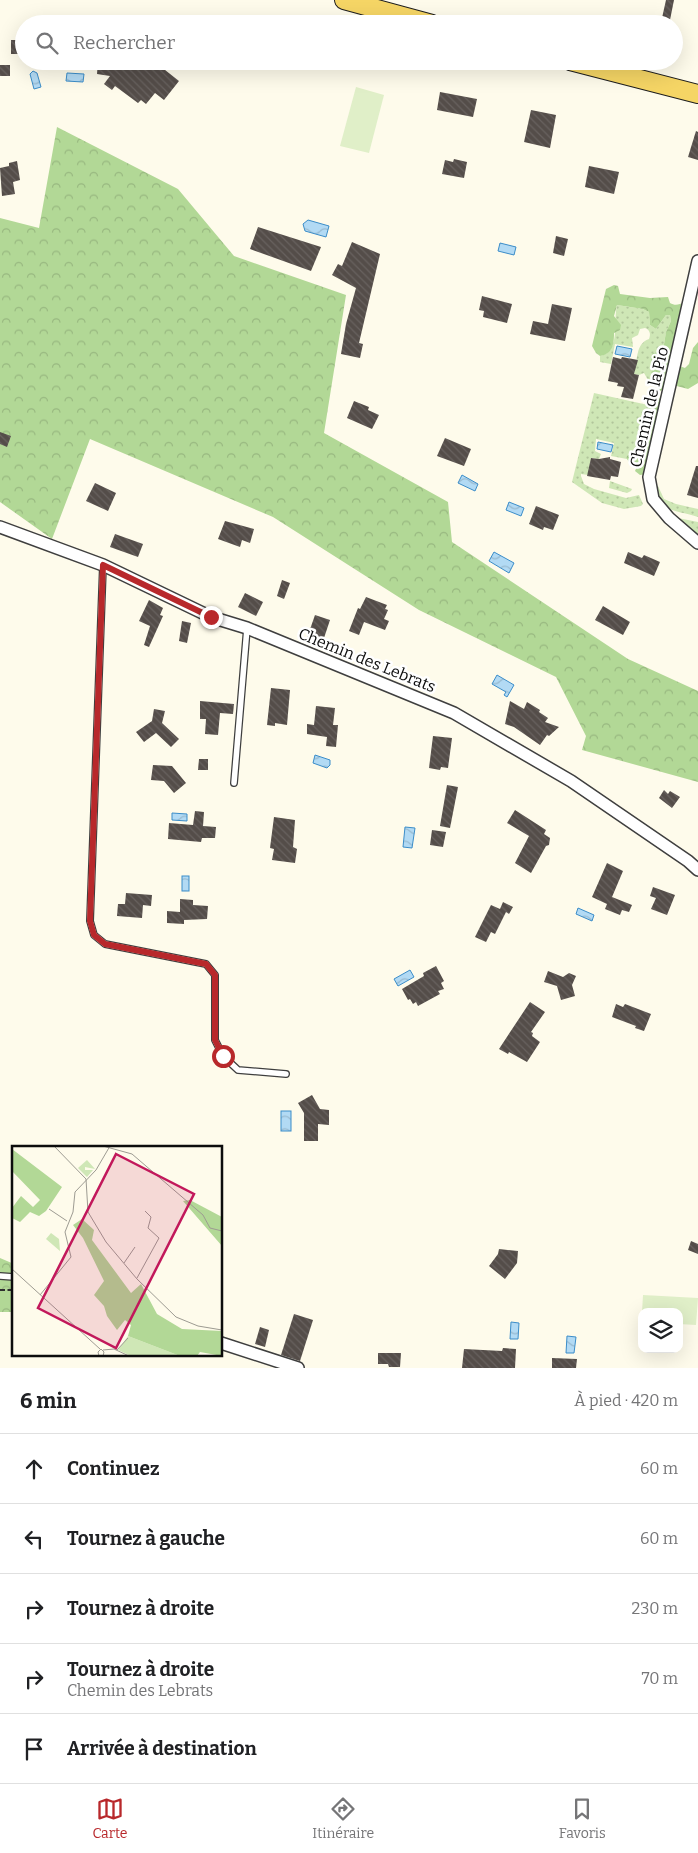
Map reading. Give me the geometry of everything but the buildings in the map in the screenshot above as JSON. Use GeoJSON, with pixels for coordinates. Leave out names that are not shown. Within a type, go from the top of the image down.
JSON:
{"type":"FeatureCollection","features":[{"type":"Feature","properties":{"kind":"main road"},"geometry":{"type":"LineString","coordinates":[[344,0],[399,15]]}},
{"type":"Feature","properties":{"kind":"main road"},"geometry":{"type":"LineString","coordinates":[[605,70],[698,94]]}},
{"type":"Feature","properties":{"kind":"street","name":"Chemin de la Pio"},"geometry":{"type":"LineString","coordinates":[[698,261],[649,477],[653,499],[669,518],[698,544]]}},
{"type":"Feature","properties":{"kind":"street","name":"Chemin des Lebrats"},"geometry":{"type":"LineString","coordinates":[[0,527],[103,565],[211,617],[247,628],[454,714],[571,781],[698,870]]}},
{"type":"Feature","properties":{"kind":"street"},"geometry":{"type":"LineString","coordinates":[[222,1343],[298,1368]]}},
{"type":"Feature","properties":{"kind":"lane"},"geometry":{"type":"LineString","coordinates":[[103,565],[90,921],[94,935],[105,944],[206,964],[215,975],[215,1040],[223,1056],[238,1070],[286,1074]]}},
{"type":"Feature","properties":{"kind":"lane"},"geometry":{"type":"LineString","coordinates":[[234,783],[247,628]]}},
{"type":"Feature","properties":{"kind":"green space"},"geometry":{"type":"Polygon","coordinates":[[[356,87],[384,95],[369,153],[340,146],[356,87]]]}},
{"type":"Feature","properties":{"kind":"green space"},"geometry":{"type":"Polygon","coordinates":[[[57,127],[178,189],[234,256],[346,295],[324,433],[448,502],[452,542],[628,659],[698,691],[698,782],[582,750],[586,736],[556,677],[419,610],[273,517],[90,439],[52,539],[0,502],[0,218],[39,228],[57,127]]]}},
{"type":"Feature","properties":{"kind":"green space"},"geometry":{"type":"Polygon","coordinates":[[[614,285],[618,286],[620,294],[650,298],[668,297],[670,303],[675,305],[684,302],[688,326],[687,338],[682,348],[669,358],[671,363],[685,368],[689,364],[693,348],[698,342],[698,383],[688,389],[673,385],[660,391],[651,373],[654,367],[651,357],[653,353],[663,350],[666,332],[671,321],[670,315],[666,315],[656,329],[650,325],[649,312],[643,309],[617,305],[614,316],[621,325],[620,330],[614,333],[613,345],[608,353],[600,356],[596,353],[592,346],[606,289],[614,285]]]}},
{"type":"Feature","properties":{"kind":"green space"},"geometry":{"type":"Polygon","coordinates":[[[617,305],[643,309],[649,312],[650,325],[656,329],[666,315],[670,315],[671,321],[666,332],[663,350],[653,353],[654,367],[651,374],[655,383],[648,380],[644,373],[634,374],[639,349],[644,341],[650,337],[649,331],[645,328],[640,329],[638,335],[632,338],[633,347],[615,344],[611,364],[600,362],[600,356],[607,354],[614,342],[617,305]]]}},
{"type":"Feature","properties":{"kind":"green space"},"geometry":{"type":"Polygon","coordinates":[[[594,393],[648,405],[649,407],[646,429],[642,433],[640,448],[644,451],[641,454],[627,456],[627,459],[611,456],[614,443],[596,439],[595,451],[601,454],[599,459],[591,458],[588,475],[581,474],[584,484],[594,489],[626,498],[639,495],[643,504],[641,506],[624,509],[602,503],[572,482],[594,393]]]}},
{"type":"Feature","properties":{"kind":"green space"},"geometry":{"type":"Polygon","coordinates":[[[652,399],[662,399],[646,474],[640,475],[635,471],[638,464],[635,466],[631,465],[627,456],[633,452],[639,455],[643,451],[640,448],[642,433],[646,429],[645,419],[648,405],[652,399]]]}},
{"type":"Feature","properties":{"kind":"green space"},"geometry":{"type":"Polygon","coordinates":[[[610,481],[632,489],[627,493],[609,488],[610,481]]]}},
{"type":"Feature","properties":{"kind":"green space"},"geometry":{"type":"Polygon","coordinates":[[[655,485],[658,486],[664,499],[698,509],[698,517],[675,511],[665,506],[655,485]]]}},
{"type":"Feature","properties":{"kind":"green space"},"geometry":{"type":"Polygon","coordinates":[[[677,519],[698,522],[698,537],[677,519]]]}},
{"type":"Feature","properties":{"kind":"green space"},"geometry":{"type":"Polygon","coordinates":[[[0,1258],[12,1263],[12,1312],[0,1312],[0,1258]]]}},
{"type":"Feature","properties":{"kind":"green space"},"geometry":{"type":"Polygon","coordinates":[[[643,1295],[698,1298],[696,1325],[683,1324],[683,1308],[642,1308],[643,1295]]]}},
{"type":"Feature","properties":{"kind":"water"},"geometry":{"type":"Polygon","coordinates":[[[33,71],[37,73],[41,87],[34,89],[30,74],[33,71]]]}},
{"type":"Feature","properties":{"kind":"water"},"geometry":{"type":"Polygon","coordinates":[[[67,73],[84,74],[83,82],[66,81],[67,73]]]}},
{"type":"Feature","properties":{"kind":"water"},"geometry":{"type":"Polygon","coordinates":[[[308,220],[329,226],[326,237],[305,231],[303,224],[308,220]]]}},
{"type":"Feature","properties":{"kind":"water"},"geometry":{"type":"Polygon","coordinates":[[[500,243],[516,247],[514,255],[498,251],[500,243]]]}},
{"type":"Feature","properties":{"kind":"water"},"geometry":{"type":"Polygon","coordinates":[[[617,346],[632,349],[630,357],[615,354],[617,346]]]}},
{"type":"Feature","properties":{"kind":"water"},"geometry":{"type":"Polygon","coordinates":[[[598,442],[613,445],[611,452],[597,449],[598,442]]]}},
{"type":"Feature","properties":{"kind":"water"},"geometry":{"type":"Polygon","coordinates":[[[462,475],[478,484],[475,491],[458,483],[462,475]]]}},
{"type":"Feature","properties":{"kind":"water"},"geometry":{"type":"Polygon","coordinates":[[[509,502],[524,508],[521,516],[506,510],[509,502]]]}},
{"type":"Feature","properties":{"kind":"water"},"geometry":{"type":"Polygon","coordinates":[[[494,552],[514,563],[509,573],[489,561],[494,552]]]}},
{"type":"Feature","properties":{"kind":"water"},"geometry":{"type":"Polygon","coordinates":[[[497,675],[514,685],[507,697],[504,695],[506,692],[492,684],[497,675]]]}},
{"type":"Feature","properties":{"kind":"water"},"geometry":{"type":"Polygon","coordinates":[[[315,755],[330,760],[330,765],[327,768],[313,763],[315,755]]]}},
{"type":"Feature","properties":{"kind":"water"},"geometry":{"type":"Polygon","coordinates":[[[172,813],[187,814],[187,821],[172,820],[172,813]]]}},
{"type":"Feature","properties":{"kind":"water"},"geometry":{"type":"Polygon","coordinates":[[[405,827],[415,828],[412,848],[403,847],[405,827]]]}},
{"type":"Feature","properties":{"kind":"water"},"geometry":{"type":"Polygon","coordinates":[[[182,876],[189,876],[189,891],[182,891],[182,876]]]}},
{"type":"Feature","properties":{"kind":"water"},"geometry":{"type":"Polygon","coordinates":[[[578,908],[594,915],[592,921],[576,914],[578,908]]]}},
{"type":"Feature","properties":{"kind":"water"},"geometry":{"type":"Polygon","coordinates":[[[410,970],[414,977],[398,986],[394,979],[410,970]]]}},
{"type":"Feature","properties":{"kind":"water"},"geometry":{"type":"Polygon","coordinates":[[[281,1111],[291,1111],[291,1131],[281,1131],[281,1111]]]}},
{"type":"Feature","properties":{"kind":"water"},"geometry":{"type":"Polygon","coordinates":[[[511,1322],[519,1323],[518,1339],[510,1339],[511,1322]]]}},
{"type":"Feature","properties":{"kind":"water"},"geometry":{"type":"Polygon","coordinates":[[[567,1336],[576,1337],[574,1353],[566,1353],[567,1336]]]}},
{"type":"Feature","properties":{"kind":"route"},"geometry":{"type":"LineString","coordinates":[[211,617],[103,565],[90,921],[94,935],[105,944],[206,964],[215,975],[215,1040],[223,1056]]}}]}
